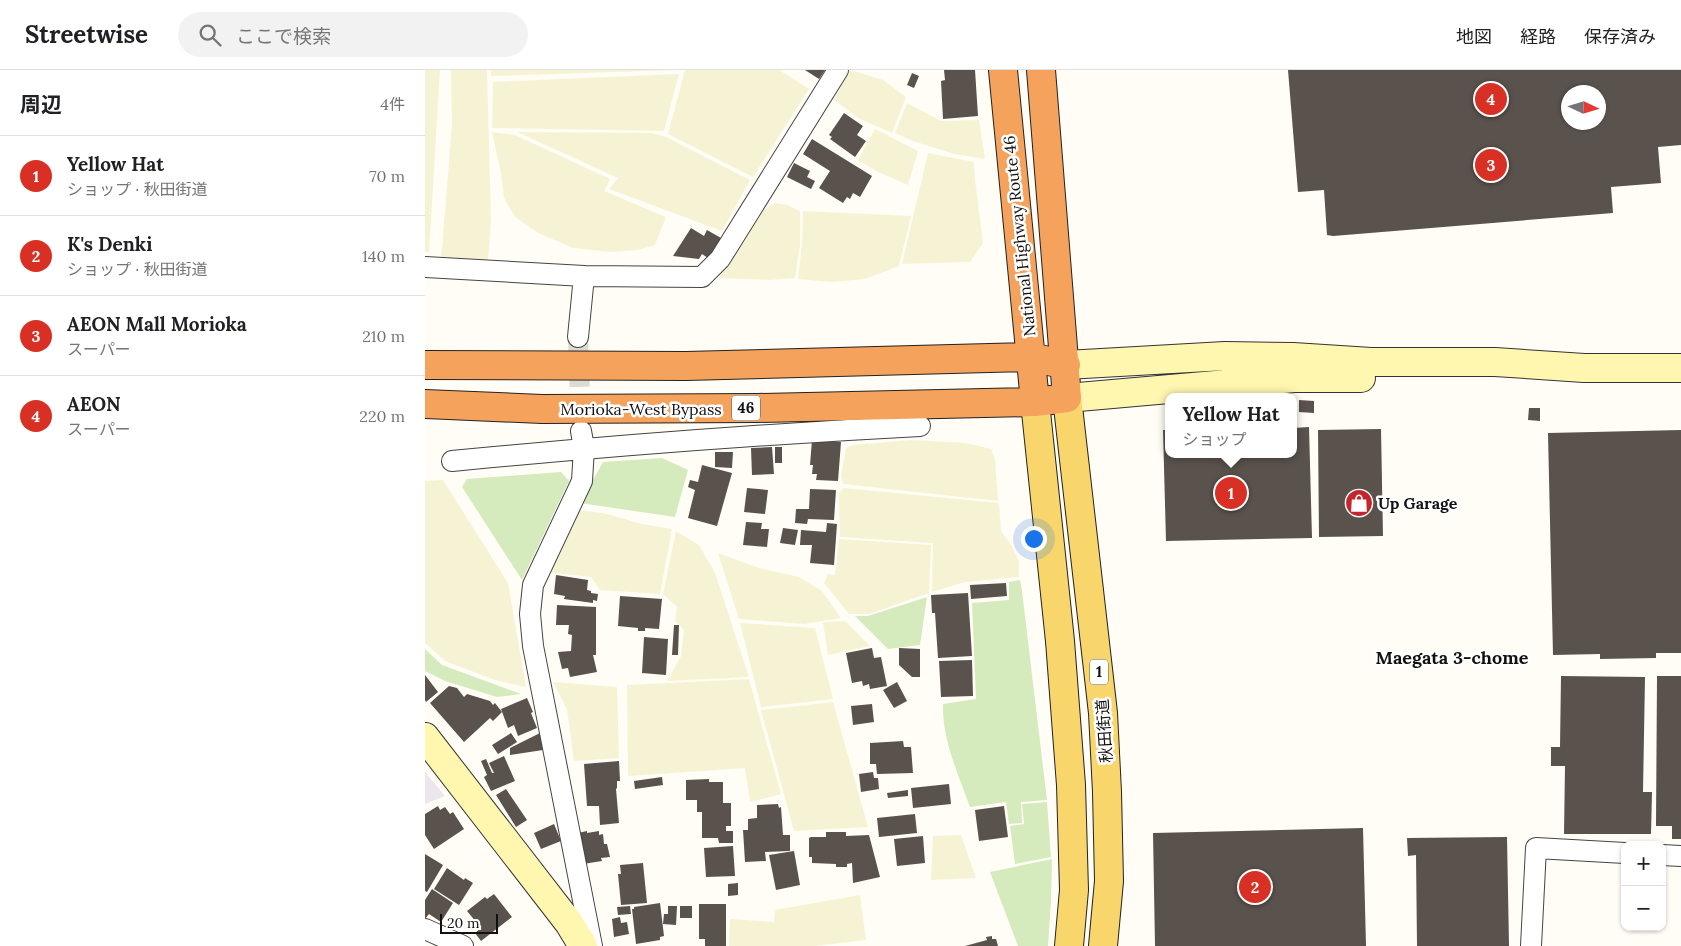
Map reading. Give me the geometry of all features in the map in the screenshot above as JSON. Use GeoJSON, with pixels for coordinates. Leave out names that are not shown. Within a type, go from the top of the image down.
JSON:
{"type":"FeatureCollection","features":[{"type":"Feature","properties":{"kind":"highway","name":"National Highway Route 46"},"geometry":{"type":"LineString","coordinates":[[1003,70],[1035,402]]}},
{"type":"Feature","properties":{"kind":"highway","name":"National Highway Route 46"},"geometry":{"type":"LineString","coordinates":[[1041,70],[1066,365],[1067,398]]}},
{"type":"Feature","properties":{"kind":"highway"},"geometry":{"type":"LineString","coordinates":[[425,365],[696,366],[1031,357],[1066,365]]}},
{"type":"Feature","properties":{"kind":"highway","name":"Morioka-West Bypass"},"geometry":{"type":"LineString","coordinates":[[425,404],[541,409],[757,408],[1035,402],[1067,398]]}},
{"type":"Feature","properties":{"kind":"main road","name":"秋田街道"},"geometry":{"type":"LineString","coordinates":[[1067,398],[1103,713],[1109,881],[1103,946]]}},
{"type":"Feature","properties":{"kind":"main road"},"geometry":{"type":"LineString","coordinates":[[1035,402],[1060,641],[1071,786],[1074,890],[1069,946]]}},
{"type":"Feature","properties":{"kind":"street"},"geometry":{"type":"LineString","coordinates":[[425,267],[584,276],[702,277],[721,259],[838,70]]}},
{"type":"Feature","properties":{"kind":"street"},"geometry":{"type":"LineString","coordinates":[[578,338],[584,276]]}},
{"type":"Feature","properties":{"kind":"street"},"geometry":{"type":"LineString","coordinates":[[1066,365],[1225,356],[1293,356],[1371,362],[1495,362],[1585,368],[1681,368]]}},
{"type":"Feature","properties":{"kind":"street"},"geometry":{"type":"LineString","coordinates":[[1067,398],[1294,378],[1482,378],[1585,368]]}},
{"type":"Feature","properties":{"kind":"street"},"geometry":{"type":"LineString","coordinates":[[452,461],[582,440],[798,433],[920,426]]}},
{"type":"Feature","properties":{"kind":"street"},"geometry":{"type":"LineString","coordinates":[[582,440],[582,481],[533,585],[530,614],[533,646],[592,946]]}},
{"type":"Feature","properties":{"kind":"street"},"geometry":{"type":"LineString","coordinates":[[425,737],[569,922],[583,946]]}},
{"type":"Feature","properties":{"kind":"street"},"geometry":{"type":"LineString","coordinates":[[1531,946],[1536,848],[1621,853]]}},
{"type":"Feature","properties":{"kind":"street"},"geometry":{"type":"LineString","coordinates":[[1666,855],[1681,856]]}},
{"type":"Feature","properties":{"kind":"street"},"geometry":{"type":"LineString","coordinates":[[425,929],[463,946]]}},
{"type":"Feature","properties":{"kind":"shaded area"},"geometry":{"type":"Polygon","coordinates":[[[425,70],[440,70],[429,252],[425,252],[425,70]]]}},
{"type":"Feature","properties":{"kind":"shaded area"},"geometry":{"type":"Polygon","coordinates":[[[451,70],[487,70],[491,221],[488,261],[441,260],[452,125],[451,70]]]}},
{"type":"Feature","properties":{"kind":"shaded area"},"geometry":{"type":"Polygon","coordinates":[[[491,70],[675,70],[491,76],[491,70]]]}},
{"type":"Feature","properties":{"kind":"shaded area"},"geometry":{"type":"Polygon","coordinates":[[[685,70],[779,70],[809,89],[753,177],[668,134],[685,70]]]}},
{"type":"Feature","properties":{"kind":"shaded area"},"geometry":{"type":"Polygon","coordinates":[[[850,70],[883,80],[906,97],[892,133],[858,118],[834,100],[850,70]]]}},
{"type":"Feature","properties":{"kind":"shaded area"},"geometry":{"type":"Polygon","coordinates":[[[679,74],[664,131],[492,128],[493,82],[679,74]]]}},
{"type":"Feature","properties":{"kind":"shaded area"},"geometry":{"type":"Polygon","coordinates":[[[907,103],[941,121],[979,120],[985,159],[954,154],[913,141],[895,133],[907,103]]]}},
{"type":"Feature","properties":{"kind":"shaded area"},"geometry":{"type":"Polygon","coordinates":[[[875,129],[918,151],[908,185],[878,172],[858,160],[875,129]]]}},
{"type":"Feature","properties":{"kind":"shaded area"},"geometry":{"type":"Polygon","coordinates":[[[492,132],[515,135],[610,179],[604,191],[666,217],[655,245],[638,250],[610,252],[573,248],[538,233],[515,217],[504,198],[501,173],[492,132]]]}},
{"type":"Feature","properties":{"kind":"shaded area"},"geometry":{"type":"Polygon","coordinates":[[[517,132],[652,133],[666,137],[750,180],[722,231],[609,189],[618,178],[517,132]]]}},
{"type":"Feature","properties":{"kind":"shaded area"},"geometry":{"type":"Polygon","coordinates":[[[928,153],[974,162],[983,243],[970,262],[902,264],[928,153]]]}},
{"type":"Feature","properties":{"kind":"shaded area"},"geometry":{"type":"Polygon","coordinates":[[[775,203],[787,205],[800,211],[800,245],[795,278],[770,280],[721,278],[721,271],[761,211],[775,203]]]}},
{"type":"Feature","properties":{"kind":"shaded area"},"geometry":{"type":"Polygon","coordinates":[[[803,211],[911,216],[899,266],[865,279],[831,282],[798,279],[803,211]]]}},
{"type":"Feature","properties":{"kind":"shaded area"},"geometry":{"type":"Polygon","coordinates":[[[911,440],[966,443],[991,449],[995,459],[998,501],[843,484],[841,475],[846,448],[853,445],[911,440]]]}},
{"type":"Feature","properties":{"kind":"shaded area"},"geometry":{"type":"Polygon","coordinates":[[[443,480],[508,583],[526,687],[495,680],[445,661],[425,643],[425,481],[443,480]]]}},
{"type":"Feature","properties":{"kind":"shaded area"},"geometry":{"type":"Polygon","coordinates":[[[843,488],[999,503],[1001,531],[1012,546],[1019,562],[1019,577],[965,582],[932,592],[933,543],[840,537],[839,494],[843,488]]]}},
{"type":"Feature","properties":{"kind":"shaded area"},"geometry":{"type":"Polygon","coordinates":[[[577,510],[603,513],[642,524],[672,529],[660,594],[600,590],[591,577],[545,572],[577,510]]]}},
{"type":"Feature","properties":{"kind":"shaded area"},"geometry":{"type":"Polygon","coordinates":[[[676,531],[699,545],[715,573],[749,677],[667,681],[681,656],[684,630],[675,621],[677,607],[663,594],[676,531]]]}},
{"type":"Feature","properties":{"kind":"shaded area"},"geometry":{"type":"Polygon","coordinates":[[[839,539],[931,545],[929,593],[869,614],[849,614],[824,583],[828,574],[835,575],[839,539]]]}},
{"type":"Feature","properties":{"kind":"shaded area"},"geometry":{"type":"Polygon","coordinates":[[[718,553],[759,568],[799,577],[822,591],[841,618],[804,624],[739,619],[718,553]]]}},
{"type":"Feature","properties":{"kind":"shaded area"},"geometry":{"type":"Polygon","coordinates":[[[845,621],[870,646],[828,655],[823,622],[845,621]]]}},
{"type":"Feature","properties":{"kind":"shaded area"},"geometry":{"type":"Polygon","coordinates":[[[740,623],[815,628],[833,699],[761,707],[740,623]]]}},
{"type":"Feature","properties":{"kind":"shaded area"},"geometry":{"type":"Polygon","coordinates":[[[749,679],[781,794],[750,802],[745,768],[628,776],[627,685],[749,679]]]}},
{"type":"Feature","properties":{"kind":"shaded area"},"geometry":{"type":"Polygon","coordinates":[[[553,682],[617,687],[619,758],[574,761],[567,709],[553,682]]]}},
{"type":"Feature","properties":{"kind":"shaded area"},"geometry":{"type":"Polygon","coordinates":[[[833,702],[868,827],[794,831],[761,710],[833,702]]]}},
{"type":"Feature","properties":{"kind":"shaded area"},"geometry":{"type":"Polygon","coordinates":[[[425,772],[445,796],[425,804],[425,772]]]}},
{"type":"Feature","properties":{"kind":"shaded area"},"geometry":{"type":"Polygon","coordinates":[[[961,835],[976,878],[931,880],[933,836],[961,835]]]}},
{"type":"Feature","properties":{"kind":"shaded area"},"geometry":{"type":"Polygon","coordinates":[[[860,895],[866,940],[815,946],[729,946],[730,919],[774,922],[775,910],[860,895]]]}},
{"type":"Feature","properties":{"kind":"green space"},"geometry":{"type":"Polygon","coordinates":[[[662,458],[688,470],[675,517],[580,503],[603,462],[662,458]]]}},
{"type":"Feature","properties":{"kind":"green space"},"geometry":{"type":"Polygon","coordinates":[[[561,472],[569,481],[522,580],[462,487],[467,479],[561,472]]]}},
{"type":"Feature","properties":{"kind":"green space"},"geometry":{"type":"Polygon","coordinates":[[[1020,580],[1047,800],[1021,802],[1022,823],[1009,824],[1006,802],[970,807],[948,743],[943,717],[943,704],[976,699],[972,603],[1009,600],[1009,582],[1020,580]]]}},
{"type":"Feature","properties":{"kind":"green space"},"geometry":{"type":"Polygon","coordinates":[[[927,597],[920,645],[888,649],[855,616],[868,616],[927,597]]]}},
{"type":"Feature","properties":{"kind":"green space"},"geometry":{"type":"Polygon","coordinates":[[[425,649],[442,665],[521,694],[497,697],[445,681],[425,671],[425,649]]]}},
{"type":"Feature","properties":{"kind":"green space"},"geometry":{"type":"Polygon","coordinates":[[[1047,802],[1051,857],[1015,864],[1010,826],[1024,824],[1022,804],[1047,802]]]}},
{"type":"Feature","properties":{"kind":"green space"},"geometry":{"type":"Polygon","coordinates":[[[1052,859],[1048,946],[1018,946],[990,872],[1052,859]]]}},
{"type":"Feature","properties":{"kind":"building"},"geometry":{"type":"Polygon","coordinates":[[[805,70],[825,70],[819,79],[805,70]]]}},
{"type":"Feature","properties":{"kind":"building"},"geometry":{"type":"Polygon","coordinates":[[[944,70],[975,70],[978,116],[943,119],[941,81],[945,80],[944,70]]]}},
{"type":"Feature","properties":{"kind":"building"},"geometry":{"type":"Polygon","coordinates":[[[1288,70],[1681,70],[1681,145],[1658,147],[1661,183],[1611,187],[1613,213],[1333,236],[1327,235],[1324,190],[1298,192],[1288,70]]]}},
{"type":"Feature","properties":{"kind":"building"},"geometry":{"type":"Polygon","coordinates":[[[912,73],[919,76],[914,88],[907,85],[912,73]]]}},
{"type":"Feature","properties":{"kind":"building"},"geometry":{"type":"Polygon","coordinates":[[[844,113],[863,126],[857,135],[866,141],[855,157],[830,139],[832,137],[829,135],[844,113]]]}},
{"type":"Feature","properties":{"kind":"building"},"geometry":{"type":"Polygon","coordinates":[[[812,139],[872,176],[860,197],[853,193],[850,199],[847,197],[843,203],[819,188],[830,171],[803,154],[812,139]]]}},
{"type":"Feature","properties":{"kind":"building"},"geometry":{"type":"Polygon","coordinates":[[[794,163],[810,171],[807,177],[815,181],[811,189],[787,177],[794,163]]]}},
{"type":"Feature","properties":{"kind":"building"},"geometry":{"type":"Polygon","coordinates":[[[691,228],[704,236],[707,230],[721,238],[708,258],[702,254],[699,259],[673,256],[691,228]]]}},
{"type":"Feature","properties":{"kind":"building"},"geometry":{"type":"Polygon","coordinates":[[[1299,400],[1314,401],[1314,413],[1299,412],[1299,400]]]}},
{"type":"Feature","properties":{"kind":"building"},"geometry":{"type":"Polygon","coordinates":[[[1529,408],[1540,408],[1540,421],[1528,420],[1529,408]]]}},
{"type":"Feature","properties":{"kind":"building"},"geometry":{"type":"Polygon","coordinates":[[[1309,427],[1312,538],[1166,541],[1163,430],[1165,430],[1165,458],[1297,458],[1297,428],[1309,427]]]}},
{"type":"Feature","properties":{"kind":"building"},"geometry":{"type":"Polygon","coordinates":[[[1381,429],[1383,536],[1319,537],[1318,430],[1381,429]]]}},
{"type":"Feature","properties":{"kind":"building"},"geometry":{"type":"Polygon","coordinates":[[[1681,430],[1681,653],[1656,653],[1656,658],[1600,659],[1600,654],[1553,655],[1548,433],[1681,430]]]}},
{"type":"Feature","properties":{"kind":"building"},"geometry":{"type":"Polygon","coordinates":[[[812,440],[841,442],[838,481],[816,480],[817,474],[812,474],[813,465],[810,465],[812,440]]]}},
{"type":"Feature","properties":{"kind":"building"},"geometry":{"type":"Polygon","coordinates":[[[772,447],[774,474],[752,475],[751,448],[772,447]]]}},
{"type":"Feature","properties":{"kind":"building"},"geometry":{"type":"Polygon","coordinates":[[[775,447],[782,447],[782,463],[775,463],[775,447]]]}},
{"type":"Feature","properties":{"kind":"building"},"geometry":{"type":"Polygon","coordinates":[[[715,452],[733,452],[732,468],[715,467],[715,452]]]}},
{"type":"Feature","properties":{"kind":"building"},"geometry":{"type":"Polygon","coordinates":[[[702,465],[732,473],[717,526],[688,518],[695,490],[688,487],[690,480],[698,482],[702,465]]]}},
{"type":"Feature","properties":{"kind":"building"},"geometry":{"type":"Polygon","coordinates":[[[747,488],[768,490],[765,514],[744,512],[747,488]]]}},
{"type":"Feature","properties":{"kind":"building"},"geometry":{"type":"Polygon","coordinates":[[[810,489],[836,490],[834,520],[808,519],[807,524],[795,523],[796,509],[809,509],[810,489]]]}},
{"type":"Feature","properties":{"kind":"building"},"geometry":{"type":"Polygon","coordinates":[[[746,522],[762,523],[761,529],[769,529],[767,547],[743,545],[746,522]]]}},
{"type":"Feature","properties":{"kind":"building"},"geometry":{"type":"Polygon","coordinates":[[[827,523],[837,524],[834,565],[810,563],[812,545],[800,545],[801,530],[826,532],[827,523]]]}},
{"type":"Feature","properties":{"kind":"building"},"geometry":{"type":"Polygon","coordinates":[[[783,528],[798,530],[795,545],[780,543],[783,528]]]}},
{"type":"Feature","properties":{"kind":"building"},"geometry":{"type":"Polygon","coordinates":[[[556,575],[588,580],[587,590],[598,594],[597,601],[593,600],[593,603],[564,599],[565,596],[554,594],[556,575]]]}},
{"type":"Feature","properties":{"kind":"building"},"geometry":{"type":"Polygon","coordinates":[[[1006,583],[1007,596],[971,599],[970,585],[1006,583]]]}},
{"type":"Feature","properties":{"kind":"building"},"geometry":{"type":"Polygon","coordinates":[[[968,593],[972,656],[938,658],[935,613],[932,613],[931,595],[968,593]]]}},
{"type":"Feature","properties":{"kind":"building"},"geometry":{"type":"Polygon","coordinates":[[[620,596],[662,599],[659,629],[645,628],[645,631],[638,631],[638,628],[618,626],[620,596]]]}},
{"type":"Feature","properties":{"kind":"building"},"geometry":{"type":"Polygon","coordinates":[[[557,605],[596,607],[596,655],[593,655],[597,672],[570,677],[568,668],[562,669],[558,652],[571,651],[572,635],[568,634],[569,625],[556,625],[557,605]]]}},
{"type":"Feature","properties":{"kind":"building"},"geometry":{"type":"Polygon","coordinates":[[[674,625],[679,625],[678,655],[672,655],[674,625]]]}},
{"type":"Feature","properties":{"kind":"building"},"geometry":{"type":"Polygon","coordinates":[[[644,637],[668,639],[666,675],[642,673],[644,637]]]}},
{"type":"Feature","properties":{"kind":"building"},"geometry":{"type":"Polygon","coordinates":[[[872,648],[874,658],[881,657],[887,686],[870,689],[869,684],[863,686],[862,681],[852,683],[846,653],[872,648]]]}},
{"type":"Feature","properties":{"kind":"building"},"geometry":{"type":"Polygon","coordinates":[[[899,648],[920,649],[920,677],[912,677],[899,665],[899,648]]]}},
{"type":"Feature","properties":{"kind":"building"},"geometry":{"type":"Polygon","coordinates":[[[972,660],[973,696],[941,697],[939,661],[972,660]]]}},
{"type":"Feature","properties":{"kind":"building"},"geometry":{"type":"Polygon","coordinates":[[[425,675],[438,692],[426,702],[425,700],[425,675]]]}},
{"type":"Feature","properties":{"kind":"building"},"geometry":{"type":"Polygon","coordinates":[[[1561,676],[1645,677],[1643,792],[1652,792],[1651,834],[1564,834],[1565,766],[1551,766],[1551,747],[1560,747],[1561,676]]]}},
{"type":"Feature","properties":{"kind":"building"},"geometry":{"type":"Polygon","coordinates":[[[1657,676],[1681,676],[1681,839],[1672,839],[1672,826],[1656,826],[1657,676]]]}},
{"type":"Feature","properties":{"kind":"building"},"geometry":{"type":"Polygon","coordinates":[[[897,682],[907,701],[894,708],[883,690],[897,682]]]}},
{"type":"Feature","properties":{"kind":"building"},"geometry":{"type":"Polygon","coordinates":[[[449,686],[457,688],[464,697],[467,694],[490,701],[493,705],[495,703],[502,712],[493,721],[490,718],[464,742],[430,703],[449,686]]]}},
{"type":"Feature","properties":{"kind":"building"},"geometry":{"type":"Polygon","coordinates":[[[527,698],[537,728],[518,736],[514,725],[508,728],[501,709],[527,698]]]}},
{"type":"Feature","properties":{"kind":"building"},"geometry":{"type":"Polygon","coordinates":[[[872,704],[874,722],[853,725],[851,706],[872,704]]]}},
{"type":"Feature","properties":{"kind":"building"},"geometry":{"type":"Polygon","coordinates":[[[511,733],[517,742],[498,754],[492,745],[511,733]]]}},
{"type":"Feature","properties":{"kind":"building"},"geometry":{"type":"Polygon","coordinates":[[[540,733],[543,750],[510,755],[510,748],[540,733]]]}},
{"type":"Feature","properties":{"kind":"building"},"geometry":{"type":"Polygon","coordinates":[[[903,741],[904,747],[911,747],[913,773],[877,774],[876,764],[870,764],[870,743],[903,741]]]}},
{"type":"Feature","properties":{"kind":"building"},"geometry":{"type":"Polygon","coordinates":[[[504,756],[515,781],[491,791],[484,777],[487,775],[481,761],[486,759],[492,773],[494,773],[489,763],[504,756]]]}},
{"type":"Feature","properties":{"kind":"building"},"geometry":{"type":"Polygon","coordinates":[[[619,761],[620,781],[617,781],[616,789],[619,823],[600,825],[599,806],[587,806],[584,764],[619,761]]]}},
{"type":"Feature","properties":{"kind":"building"},"geometry":{"type":"Polygon","coordinates":[[[873,772],[874,778],[878,778],[879,789],[861,792],[859,774],[873,772]]]}},
{"type":"Feature","properties":{"kind":"building"},"geometry":{"type":"Polygon","coordinates":[[[662,777],[663,785],[635,789],[634,781],[662,777]]]}},
{"type":"Feature","properties":{"kind":"building"},"geometry":{"type":"Polygon","coordinates":[[[709,779],[709,782],[723,782],[723,803],[731,803],[731,826],[726,826],[726,831],[733,831],[733,843],[719,843],[718,838],[702,838],[702,812],[697,812],[697,800],[686,800],[686,780],[709,779]]]}},
{"type":"Feature","properties":{"kind":"building"},"geometry":{"type":"Polygon","coordinates":[[[949,784],[951,804],[913,808],[911,788],[949,784]]]}},
{"type":"Feature","properties":{"kind":"building"},"geometry":{"type":"Polygon","coordinates":[[[506,789],[527,820],[516,827],[496,795],[506,789]]]}},
{"type":"Feature","properties":{"kind":"building"},"geometry":{"type":"Polygon","coordinates":[[[908,790],[908,796],[888,798],[887,793],[908,790]]]}},
{"type":"Feature","properties":{"kind":"building"},"geometry":{"type":"Polygon","coordinates":[[[778,804],[779,808],[781,807],[783,835],[790,835],[790,851],[765,852],[766,861],[745,862],[743,830],[748,830],[748,819],[757,818],[757,805],[778,804]]]}},
{"type":"Feature","properties":{"kind":"building"},"geometry":{"type":"Polygon","coordinates":[[[438,806],[440,810],[445,807],[450,814],[453,812],[464,829],[434,849],[425,835],[425,814],[438,806]]]}},
{"type":"Feature","properties":{"kind":"building"},"geometry":{"type":"Polygon","coordinates":[[[1004,806],[1008,837],[979,841],[975,810],[1004,806]]]}},
{"type":"Feature","properties":{"kind":"building"},"geometry":{"type":"Polygon","coordinates":[[[915,814],[917,833],[879,837],[877,818],[915,814]]]}},
{"type":"Feature","properties":{"kind":"building"},"geometry":{"type":"Polygon","coordinates":[[[554,824],[561,841],[541,849],[534,833],[554,824]]]}},
{"type":"Feature","properties":{"kind":"building"},"geometry":{"type":"Polygon","coordinates":[[[1363,828],[1366,946],[1155,946],[1153,833],[1363,828]]]}},
{"type":"Feature","properties":{"kind":"building"},"geometry":{"type":"Polygon","coordinates":[[[587,831],[587,833],[599,831],[599,835],[603,834],[604,844],[607,844],[610,857],[601,858],[602,861],[583,864],[578,833],[587,831]]]}},
{"type":"Feature","properties":{"kind":"building"},"geometry":{"type":"Polygon","coordinates":[[[826,832],[846,832],[846,836],[869,835],[880,877],[853,883],[852,863],[847,864],[847,867],[836,867],[836,864],[812,863],[812,857],[809,857],[809,838],[826,837],[826,832]]]}},
{"type":"Feature","properties":{"kind":"building"},"geometry":{"type":"Polygon","coordinates":[[[923,836],[925,863],[897,866],[894,839],[923,836]]]}},
{"type":"Feature","properties":{"kind":"building"},"geometry":{"type":"Polygon","coordinates":[[[1507,837],[1509,946],[1417,946],[1416,855],[1408,856],[1407,838],[1507,837]]]}},
{"type":"Feature","properties":{"kind":"building"},"geometry":{"type":"Polygon","coordinates":[[[733,846],[735,876],[706,877],[704,848],[733,846]]]}},
{"type":"Feature","properties":{"kind":"building"},"geometry":{"type":"Polygon","coordinates":[[[794,851],[800,885],[776,890],[769,855],[794,851]]]}},
{"type":"Feature","properties":{"kind":"building"},"geometry":{"type":"Polygon","coordinates":[[[425,854],[443,865],[427,892],[425,891],[425,854]]]}},
{"type":"Feature","properties":{"kind":"building"},"geometry":{"type":"Polygon","coordinates":[[[643,863],[647,903],[621,905],[618,874],[621,874],[620,865],[643,863]]]}},
{"type":"Feature","properties":{"kind":"building"},"geometry":{"type":"Polygon","coordinates":[[[447,868],[464,880],[465,878],[473,883],[459,905],[434,889],[447,868]]]}},
{"type":"Feature","properties":{"kind":"building"},"geometry":{"type":"Polygon","coordinates":[[[738,883],[738,895],[728,896],[728,884],[738,883]]]}},
{"type":"Feature","properties":{"kind":"building"},"geometry":{"type":"Polygon","coordinates":[[[432,889],[453,903],[441,922],[429,914],[425,919],[425,900],[432,889]]]}},
{"type":"Feature","properties":{"kind":"building"},"geometry":{"type":"Polygon","coordinates":[[[494,894],[512,917],[481,941],[475,933],[481,928],[467,911],[485,897],[487,899],[494,894]]]}},
{"type":"Feature","properties":{"kind":"building"},"geometry":{"type":"Polygon","coordinates":[[[660,903],[664,936],[660,937],[660,940],[636,944],[632,909],[634,907],[660,903]]]}},
{"type":"Feature","properties":{"kind":"building"},"geometry":{"type":"Polygon","coordinates":[[[699,904],[726,904],[726,946],[705,946],[705,939],[699,939],[699,904]]]}},
{"type":"Feature","properties":{"kind":"building"},"geometry":{"type":"Polygon","coordinates":[[[630,906],[631,914],[618,915],[617,907],[630,906]]]}},
{"type":"Feature","properties":{"kind":"building"},"geometry":{"type":"Polygon","coordinates":[[[668,906],[677,906],[676,925],[663,924],[664,914],[668,914],[668,906]]]}},
{"type":"Feature","properties":{"kind":"building"},"geometry":{"type":"Polygon","coordinates":[[[680,906],[692,906],[692,918],[680,918],[680,906]]]}},
{"type":"Feature","properties":{"kind":"building"},"geometry":{"type":"Polygon","coordinates":[[[620,917],[621,923],[627,922],[629,934],[614,937],[612,919],[620,917]]]}},
{"type":"Feature","properties":{"kind":"building"},"geometry":{"type":"Polygon","coordinates":[[[992,936],[992,939],[996,939],[998,946],[965,946],[987,940],[986,937],[992,936]]]}},
{"type":"Feature","properties":{"kind":"tunnel"},"geometry":{"type":"LineString","coordinates":[[578,337],[581,423]]}},
{"type":"Feature","properties":{"kind":"place","name":"AEON"},"geometry":{"type":"Point","coordinates":[1491,99]}},
{"type":"Feature","properties":{"kind":"place","name":"AEON Mall Morioka"},"geometry":{"type":"Point","coordinates":[1491,165]}},
{"type":"Feature","properties":{"kind":"place","name":"Yellow Hat"},"geometry":{"type":"Point","coordinates":[1231,493]}},
{"type":"Feature","properties":{"kind":"place","name":"Up Garage"},"geometry":{"type":"Point","coordinates":[1359,503]}},
{"type":"Feature","properties":{"kind":"place","name":"K's Denki"},"geometry":{"type":"Point","coordinates":[1255,887]}},
{"type":"Feature","properties":{"kind":"district","name":"Maegata 3-chome"},"geometry":{"type":"Point","coordinates":[1452,658]}}]}
